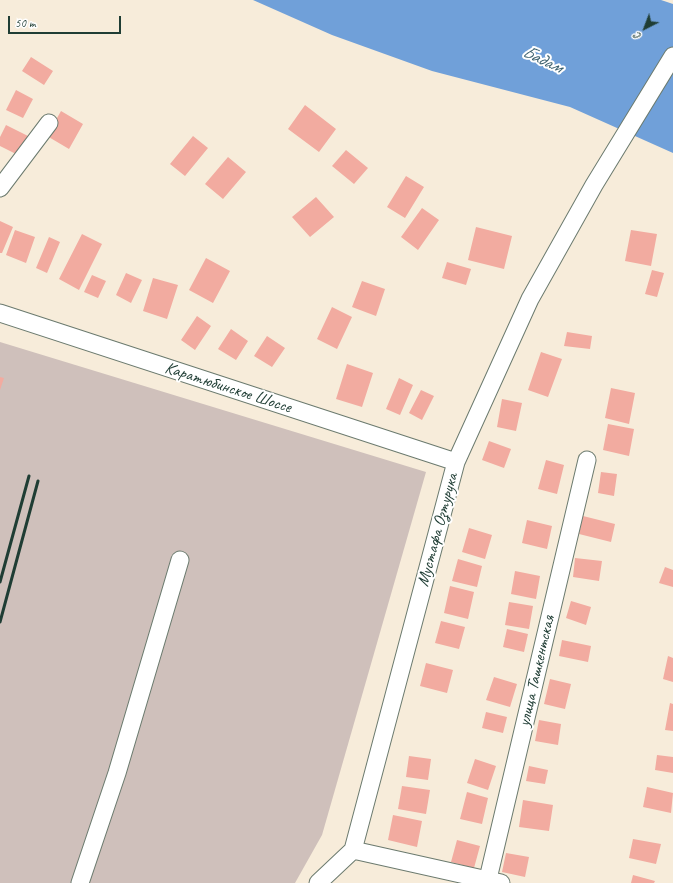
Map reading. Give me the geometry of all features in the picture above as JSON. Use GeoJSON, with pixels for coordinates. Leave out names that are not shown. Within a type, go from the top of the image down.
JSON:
{"type":"FeatureCollection","features":[{"type":"Feature","properties":{"kind":"street","name":"Мустафа Озтурука"},"geometry":{"type":"LineString","coordinates":[[353,850],[456,462],[530,299],[594,185],[673,56]]}},
{"type":"Feature","properties":{"kind":"street"},"geometry":{"type":"LineString","coordinates":[[0,188],[49,123]]}},
{"type":"Feature","properties":{"kind":"street","name":"Каратюбинское Шоссе"},"geometry":{"type":"LineString","coordinates":[[0,314],[456,462]]}},
{"type":"Feature","properties":{"kind":"street","name":"улица Ташкентская"},"geometry":{"type":"LineString","coordinates":[[492,882],[587,460]]}},
{"type":"Feature","properties":{"kind":"street"},"geometry":{"type":"LineString","coordinates":[[80,883],[117,773],[180,560]]}},
{"type":"Feature","properties":{"kind":"street"},"geometry":{"type":"LineString","coordinates":[[318,883],[353,850],[492,882]]}},
{"type":"Feature","properties":{"kind":"shaded area"},"geometry":{"type":"Polygon","coordinates":[[[0,342],[426,472],[322,835],[295,883],[0,883],[0,342]]]}},
{"type":"Feature","properties":{"kind":"water","name":"Бадам"},"geometry":{"type":"Polygon","coordinates":[[[253,0],[661,0],[673,4],[673,153],[570,107],[432,71],[332,35],[253,0]]]}},
{"type":"Feature","properties":{"kind":"building"},"geometry":{"type":"Polygon","coordinates":[[[31,57],[53,71],[44,85],[22,71],[31,57]]]}},
{"type":"Feature","properties":{"kind":"building"},"geometry":{"type":"Polygon","coordinates":[[[16,90],[33,99],[23,118],[6,110],[16,90]]]}},
{"type":"Feature","properties":{"kind":"building"},"geometry":{"type":"Polygon","coordinates":[[[305,105],[336,129],[319,152],[288,129],[305,105]]]}},
{"type":"Feature","properties":{"kind":"building"},"geometry":{"type":"Polygon","coordinates":[[[61,111],[83,124],[69,149],[47,136],[61,111]]]}},
{"type":"Feature","properties":{"kind":"building"},"geometry":{"type":"Polygon","coordinates":[[[6,125],[30,137],[20,156],[0,146],[0,137],[6,125]]]}},
{"type":"Feature","properties":{"kind":"building"},"geometry":{"type":"Polygon","coordinates":[[[193,136],[208,148],[185,176],[170,164],[193,136]]]}},
{"type":"Feature","properties":{"kind":"building"},"geometry":{"type":"Polygon","coordinates":[[[346,150],[368,168],[354,184],[332,166],[346,150]]]}},
{"type":"Feature","properties":{"kind":"building"},"geometry":{"type":"Polygon","coordinates":[[[228,157],[246,172],[223,199],[205,184],[228,157]]]}},
{"type":"Feature","properties":{"kind":"building"},"geometry":{"type":"Polygon","coordinates":[[[406,176],[424,187],[405,218],[387,207],[406,176]]]}},
{"type":"Feature","properties":{"kind":"building"},"geometry":{"type":"Polygon","coordinates":[[[316,197],[334,217],[310,237],[292,217],[316,197]]]}},
{"type":"Feature","properties":{"kind":"building"},"geometry":{"type":"Polygon","coordinates":[[[422,208],[439,220],[418,250],[401,237],[422,208]]]}},
{"type":"Feature","properties":{"kind":"building"},"geometry":{"type":"Polygon","coordinates":[[[0,221],[13,227],[2,253],[0,253],[0,221]]]}},
{"type":"Feature","properties":{"kind":"building"},"geometry":{"type":"Polygon","coordinates":[[[476,227],[512,236],[504,269],[468,260],[476,227]]]}},
{"type":"Feature","properties":{"kind":"building"},"geometry":{"type":"Polygon","coordinates":[[[15,230],[35,237],[26,263],[6,255],[15,230]]]}},
{"type":"Feature","properties":{"kind":"building"},"geometry":{"type":"Polygon","coordinates":[[[631,230],[657,234],[651,266],[625,261],[631,230]]]}},
{"type":"Feature","properties":{"kind":"building"},"geometry":{"type":"Polygon","coordinates":[[[82,234],[102,244],[79,290],[59,279],[82,234]]]}},
{"type":"Feature","properties":{"kind":"building"},"geometry":{"type":"Polygon","coordinates":[[[49,237],[60,242],[47,273],[36,268],[49,237]]]}},
{"type":"Feature","properties":{"kind":"building"},"geometry":{"type":"Polygon","coordinates":[[[206,258],[230,271],[213,303],[189,290],[206,258]]]}},
{"type":"Feature","properties":{"kind":"building"},"geometry":{"type":"Polygon","coordinates":[[[447,262],[471,269],[466,285],[442,278],[447,262]]]}},
{"type":"Feature","properties":{"kind":"building"},"geometry":{"type":"Polygon","coordinates":[[[652,270],[664,273],[657,297],[645,294],[652,270]]]}},
{"type":"Feature","properties":{"kind":"building"},"geometry":{"type":"Polygon","coordinates":[[[126,273],[142,280],[131,303],[116,295],[126,273]]]}},
{"type":"Feature","properties":{"kind":"building"},"geometry":{"type":"Polygon","coordinates":[[[92,275],[106,281],[98,298],[84,292],[92,275]]]}},
{"type":"Feature","properties":{"kind":"building"},"geometry":{"type":"Polygon","coordinates":[[[153,278],[178,285],[167,319],[143,311],[153,278]]]}},
{"type":"Feature","properties":{"kind":"building"},"geometry":{"type":"Polygon","coordinates":[[[362,281],[385,289],[376,316],[352,307],[362,281]]]}},
{"type":"Feature","properties":{"kind":"building"},"geometry":{"type":"Polygon","coordinates":[[[332,307],[352,317],[337,349],[317,339],[332,307]]]}},
{"type":"Feature","properties":{"kind":"building"},"geometry":{"type":"Polygon","coordinates":[[[197,316],[211,326],[195,350],[181,340],[197,316]]]}},
{"type":"Feature","properties":{"kind":"building"},"geometry":{"type":"Polygon","coordinates":[[[231,329],[248,341],[236,360],[218,349],[231,329]]]}},
{"type":"Feature","properties":{"kind":"building"},"geometry":{"type":"Polygon","coordinates":[[[567,332],[592,336],[590,349],[564,346],[567,332]]]}},
{"type":"Feature","properties":{"kind":"building"},"geometry":{"type":"Polygon","coordinates":[[[267,336],[285,348],[272,367],[254,356],[267,336]]]}},
{"type":"Feature","properties":{"kind":"building"},"geometry":{"type":"Polygon","coordinates":[[[541,352],[562,359],[548,397],[528,390],[541,352]]]}},
{"type":"Feature","properties":{"kind":"building"},"geometry":{"type":"Polygon","coordinates":[[[347,364],[373,373],[362,407],[336,399],[347,364]]]}},
{"type":"Feature","properties":{"kind":"building"},"geometry":{"type":"Polygon","coordinates":[[[0,377],[4,378],[0,390],[0,377]]]}},
{"type":"Feature","properties":{"kind":"building"},"geometry":{"type":"Polygon","coordinates":[[[399,378],[413,385],[400,415],[386,409],[399,378]]]}},
{"type":"Feature","properties":{"kind":"building"},"geometry":{"type":"Polygon","coordinates":[[[611,388],[635,393],[629,424],[605,418],[611,388]]]}},
{"type":"Feature","properties":{"kind":"building"},"geometry":{"type":"Polygon","coordinates":[[[421,390],[434,396],[422,420],[409,413],[421,390]]]}},
{"type":"Feature","properties":{"kind":"building"},"geometry":{"type":"Polygon","coordinates":[[[502,399],[522,403],[516,431],[497,427],[502,399]]]}},
{"type":"Feature","properties":{"kind":"building"},"geometry":{"type":"Polygon","coordinates":[[[608,424],[634,429],[629,456],[603,450],[608,424]]]}},
{"type":"Feature","properties":{"kind":"building"},"geometry":{"type":"Polygon","coordinates":[[[489,441],[511,449],[504,468],[482,460],[489,441]]]}},
{"type":"Feature","properties":{"kind":"building"},"geometry":{"type":"Polygon","coordinates":[[[546,460],[564,465],[557,494],[538,489],[546,460]]]}},
{"type":"Feature","properties":{"kind":"building"},"geometry":{"type":"Polygon","coordinates":[[[601,472],[617,474],[614,496],[598,493],[601,472]]]}},
{"type":"Feature","properties":{"kind":"building"},"geometry":{"type":"Polygon","coordinates":[[[583,516],[615,524],[611,542],[579,534],[583,516]]]}},
{"type":"Feature","properties":{"kind":"building"},"geometry":{"type":"Polygon","coordinates":[[[527,520],[552,526],[547,549],[522,543],[527,520]]]}},
{"type":"Feature","properties":{"kind":"building"},"geometry":{"type":"Polygon","coordinates":[[[469,528],[492,535],[485,559],[462,552],[469,528]]]}},
{"type":"Feature","properties":{"kind":"building"},"geometry":{"type":"Polygon","coordinates":[[[575,558],[602,561],[599,581],[573,577],[575,558]]]}},
{"type":"Feature","properties":{"kind":"building"},"geometry":{"type":"Polygon","coordinates":[[[458,559],[482,566],[477,587],[452,581],[458,559]]]}},
{"type":"Feature","properties":{"kind":"building"},"geometry":{"type":"Polygon","coordinates":[[[665,567],[673,570],[673,587],[659,583],[665,567]]]}},
{"type":"Feature","properties":{"kind":"building"},"geometry":{"type":"Polygon","coordinates":[[[515,571],[540,576],[536,599],[511,594],[515,571]]]}},
{"type":"Feature","properties":{"kind":"building"},"geometry":{"type":"Polygon","coordinates":[[[450,586],[474,592],[468,619],[444,613],[450,586]]]}},
{"type":"Feature","properties":{"kind":"building"},"geometry":{"type":"Polygon","coordinates":[[[571,601],[591,607],[586,625],[566,618],[571,601]]]}},
{"type":"Feature","properties":{"kind":"building"},"geometry":{"type":"Polygon","coordinates":[[[509,602],[533,606],[529,629],[505,625],[509,602]]]}},
{"type":"Feature","properties":{"kind":"building"},"geometry":{"type":"Polygon","coordinates":[[[441,621],[465,627],[459,649],[435,643],[441,621]]]}},
{"type":"Feature","properties":{"kind":"building"},"geometry":{"type":"Polygon","coordinates":[[[507,629],[528,634],[524,652],[503,647],[507,629]]]}},
{"type":"Feature","properties":{"kind":"building"},"geometry":{"type":"Polygon","coordinates":[[[562,640],[591,646],[588,662],[559,656],[562,640]]]}},
{"type":"Feature","properties":{"kind":"building"},"geometry":{"type":"Polygon","coordinates":[[[668,656],[673,658],[673,682],[663,679],[668,656]]]}},
{"type":"Feature","properties":{"kind":"building"},"geometry":{"type":"Polygon","coordinates":[[[426,663],[453,670],[447,693],[420,686],[426,663]]]}},
{"type":"Feature","properties":{"kind":"building"},"geometry":{"type":"Polygon","coordinates":[[[494,677],[517,684],[510,707],[486,700],[494,677]]]}},
{"type":"Feature","properties":{"kind":"building"},"geometry":{"type":"Polygon","coordinates":[[[550,679],[571,684],[565,709],[544,704],[550,679]]]}},
{"type":"Feature","properties":{"kind":"building"},"geometry":{"type":"Polygon","coordinates":[[[670,703],[673,704],[673,731],[665,730],[670,703]]]}},
{"type":"Feature","properties":{"kind":"building"},"geometry":{"type":"Polygon","coordinates":[[[486,712],[507,717],[503,733],[482,728],[486,712]]]}},
{"type":"Feature","properties":{"kind":"building"},"geometry":{"type":"Polygon","coordinates":[[[539,720],[561,724],[558,745],[535,741],[539,720]]]}},
{"type":"Feature","properties":{"kind":"building"},"geometry":{"type":"Polygon","coordinates":[[[657,755],[673,757],[673,773],[655,770],[657,755]]]}},
{"type":"Feature","properties":{"kind":"building"},"geometry":{"type":"Polygon","coordinates":[[[409,756],[431,759],[428,780],[406,777],[409,756]]]}},
{"type":"Feature","properties":{"kind":"building"},"geometry":{"type":"Polygon","coordinates":[[[475,759],[496,766],[488,790],[467,783],[475,759]]]}},
{"type":"Feature","properties":{"kind":"building"},"geometry":{"type":"Polygon","coordinates":[[[529,766],[548,770],[545,784],[526,781],[529,766]]]}},
{"type":"Feature","properties":{"kind":"building"},"geometry":{"type":"Polygon","coordinates":[[[402,786],[430,790],[426,814],[398,809],[402,786]]]}},
{"type":"Feature","properties":{"kind":"building"},"geometry":{"type":"Polygon","coordinates":[[[647,787],[673,793],[671,813],[643,807],[647,787]]]}},
{"type":"Feature","properties":{"kind":"building"},"geometry":{"type":"Polygon","coordinates":[[[467,792],[488,798],[482,824],[460,819],[467,792]]]}},
{"type":"Feature","properties":{"kind":"building"},"geometry":{"type":"Polygon","coordinates":[[[523,800],[553,805],[549,831],[519,827],[523,800]]]}},
{"type":"Feature","properties":{"kind":"building"},"geometry":{"type":"Polygon","coordinates":[[[393,815],[422,821],[417,847],[388,840],[393,815]]]}},
{"type":"Feature","properties":{"kind":"building"},"geometry":{"type":"Polygon","coordinates":[[[633,839],[661,844],[656,864],[629,858],[633,839]]]}},
{"type":"Feature","properties":{"kind":"building"},"geometry":{"type":"Polygon","coordinates":[[[457,840],[480,846],[474,868],[451,862],[457,840]]]}},
{"type":"Feature","properties":{"kind":"building"},"geometry":{"type":"Polygon","coordinates":[[[506,853],[529,857],[525,877],[502,872],[506,853]]]}},
{"type":"Feature","properties":{"kind":"building"},"geometry":{"type":"Polygon","coordinates":[[[633,875],[655,881],[654,883],[631,883],[633,875]]]}},
{"type":"Feature","properties":{"kind":"railway"},"geometry":{"type":"LineString","coordinates":[[0,582],[29,476]]}},
{"type":"Feature","properties":{"kind":"railway"},"geometry":{"type":"LineString","coordinates":[[0,622],[38,481]]}}]}
